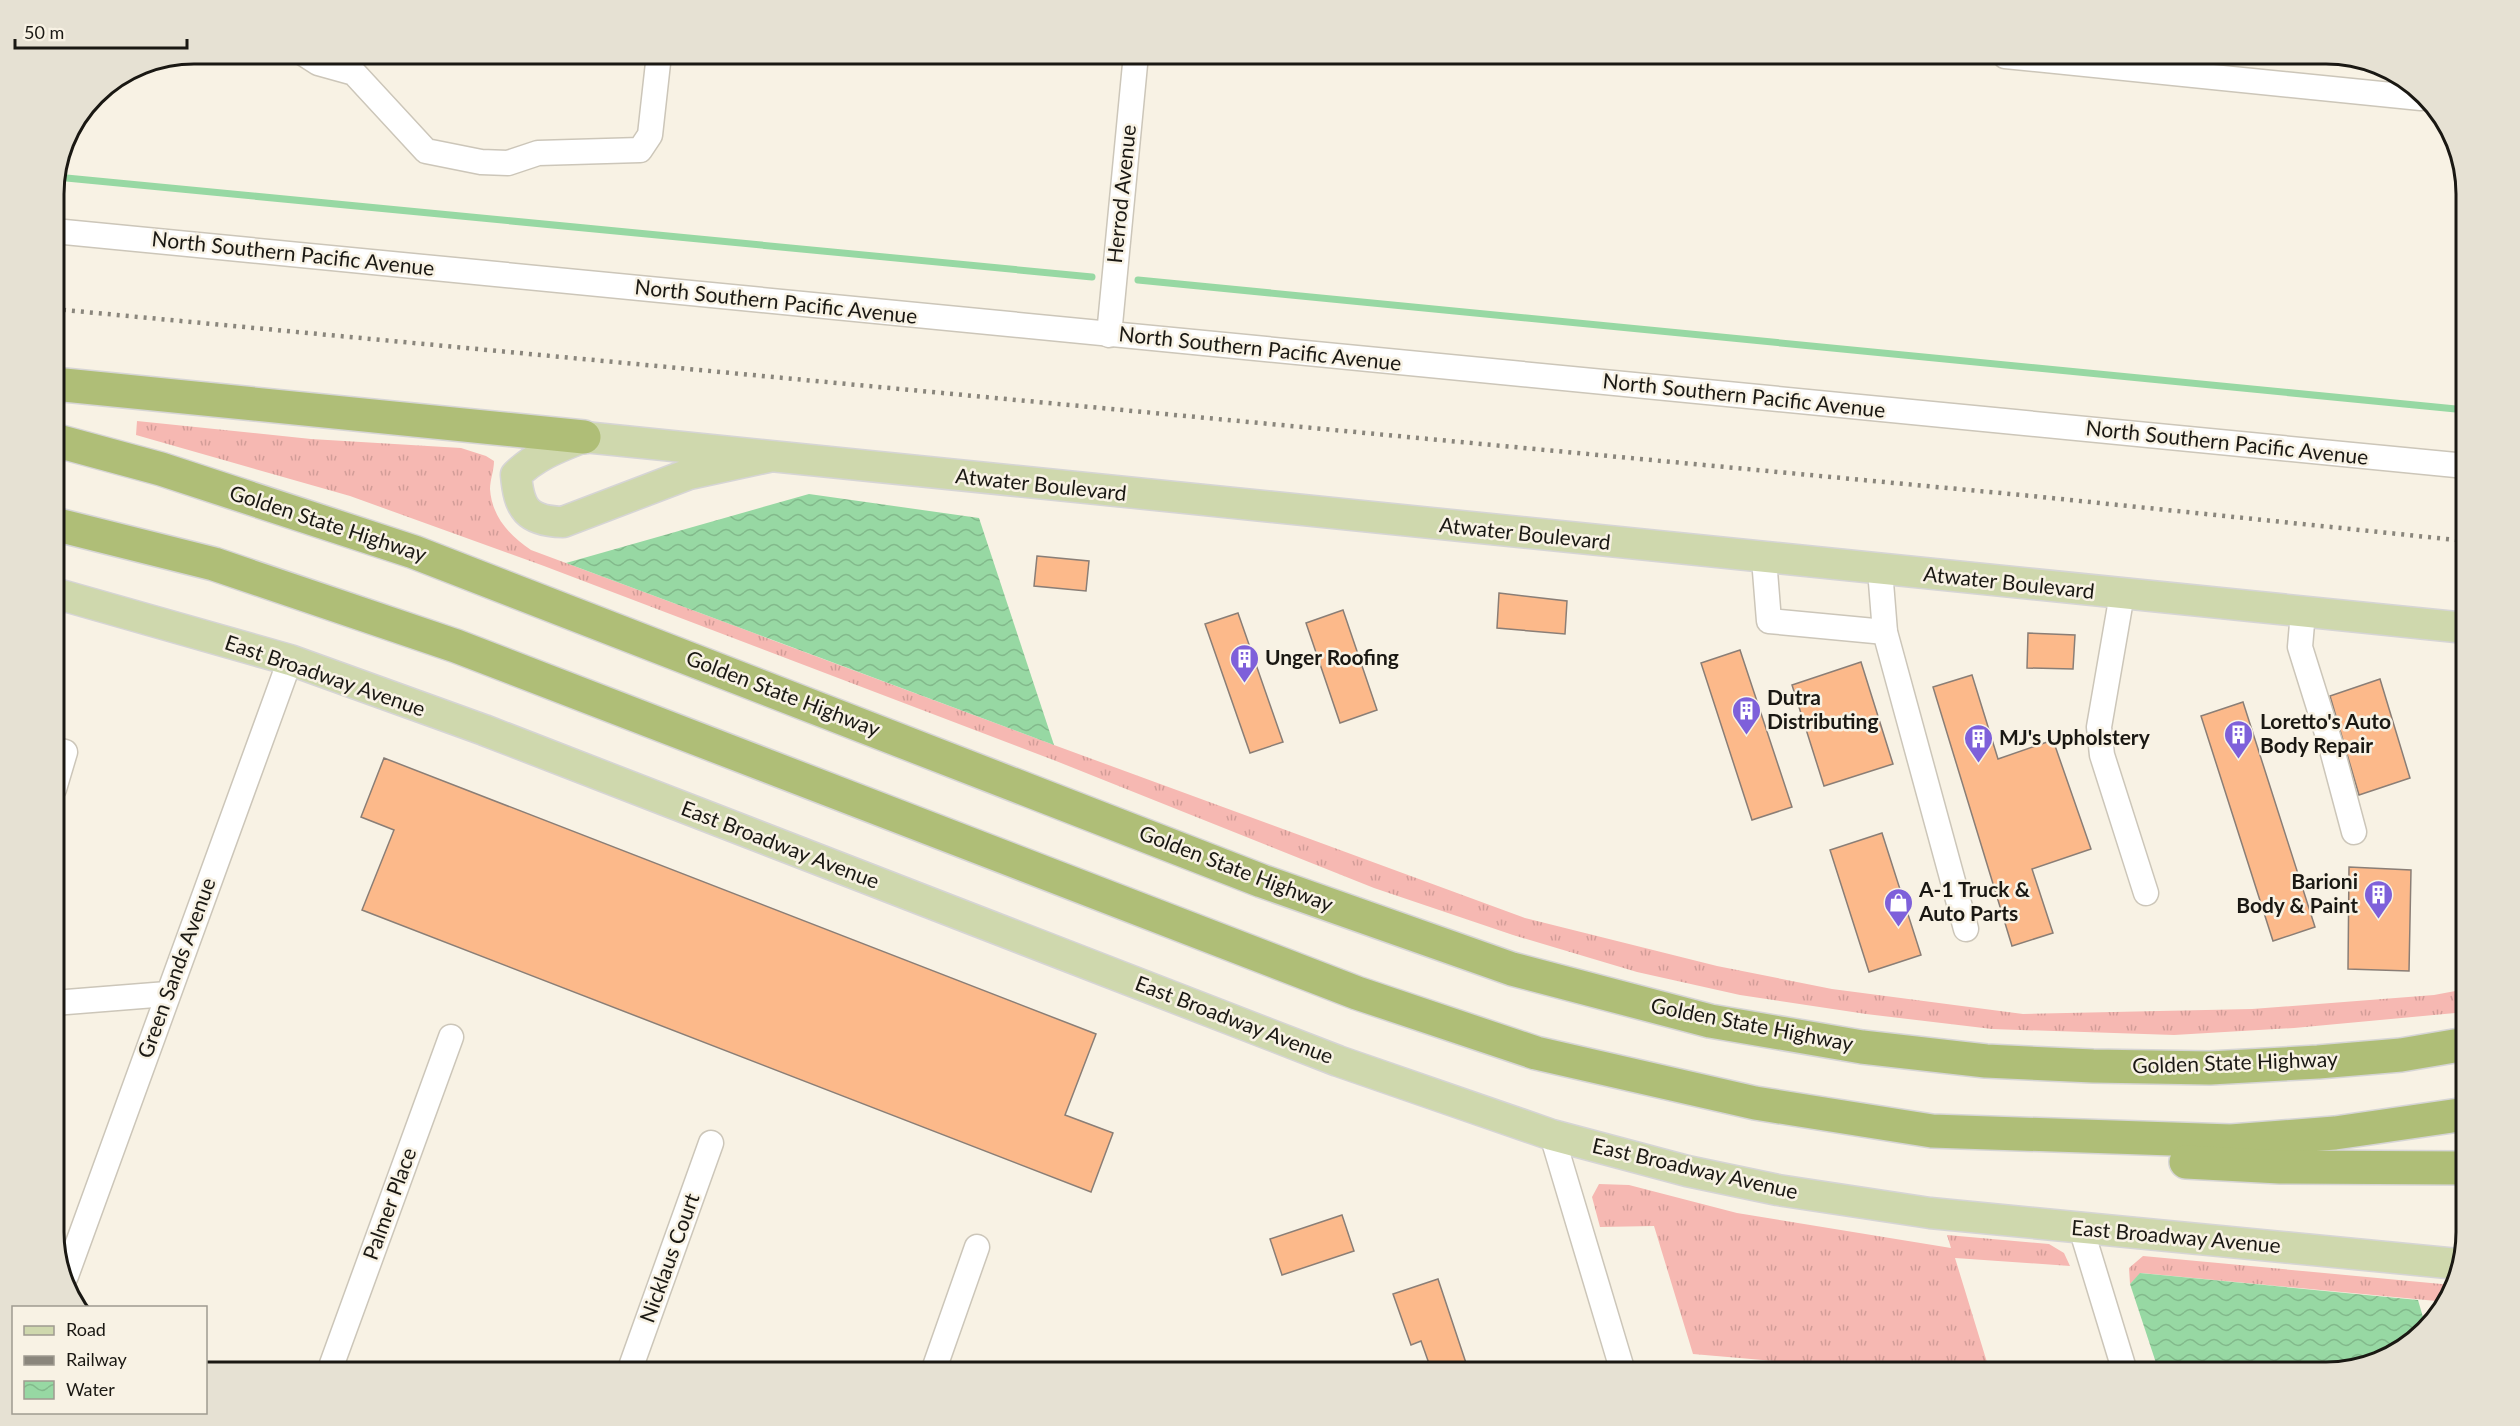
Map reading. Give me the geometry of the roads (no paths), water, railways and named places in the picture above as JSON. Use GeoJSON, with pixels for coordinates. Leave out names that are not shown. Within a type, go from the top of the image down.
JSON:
{"type":"FeatureCollection","features":[{"type":"Feature","properties":{"kind":"highway"},"geometry":{"type":"LineString","coordinates":[[65,385],[584,437]]}},
{"type":"Feature","properties":{"kind":"highway","name":"Golden State Highway"},"geometry":{"type":"LineString","coordinates":[[65,444],[161,469],[414,552],[1262,881],[1512,969],[1710,1021],[1896,1051],[1986,1061],[2093,1066],[2210,1068],[2318,1062],[2401,1055],[2456,1046]]}},
{"type":"Feature","properties":{"kind":"highway"},"geometry":{"type":"LineString","coordinates":[[65,527],[214,564],[456,646],[1293,969],[1536,1053],[1755,1103],[1932,1131],[2169,1161],[2280,1167],[2456,1168]]}},
{"type":"Feature","properties":{"kind":"highway"},"geometry":{"type":"LineString","coordinates":[[1932,1131],[2231,1141],[2335,1134],[2456,1116]]}},
{"type":"Feature","properties":{"kind":"main road","name":"Atwater Boulevard"},"geometry":{"type":"LineString","coordinates":[[584,437],[1764,559],[2455,627]]}},
{"type":"Feature","properties":{"kind":"main road"},"geometry":{"type":"LineString","coordinates":[[584,437],[544,453],[516,475],[518,497],[529,513],[542,522],[563,522],[688,474],[768,457]]}},
{"type":"Feature","properties":{"kind":"main road","name":"East Broadway Avenue"},"geometry":{"type":"LineString","coordinates":[[65,596],[290,660],[484,730],[1338,1060],[1552,1136],[1687,1171],[1778,1190],[1930,1213],[2451,1263]]}},
{"type":"Feature","properties":{"kind":"street"},"geometry":{"type":"LineString","coordinates":[[2085,64],[2412,97]]}},
{"type":"Feature","properties":{"kind":"street"},"geometry":{"type":"LineString","coordinates":[[326,65],[354,72],[426,151],[481,162],[508,163],[538,153],[639,150],[650,135],[658,65]]}},
{"type":"Feature","properties":{"kind":"street","name":"Herrod Avenue"},"geometry":{"type":"LineString","coordinates":[[1108,334],[1135,65]]}},
{"type":"Feature","properties":{"kind":"street","name":"North Southern Pacific Avenue"},"geometry":{"type":"LineString","coordinates":[[65,232],[2455,465]]}},
{"type":"Feature","properties":{"kind":"street"},"geometry":{"type":"LineString","coordinates":[[1764,559],[1769,621],[1885,632]]}},
{"type":"Feature","properties":{"kind":"street"},"geometry":{"type":"LineString","coordinates":[[1880,570],[1885,632],[1966,929]]}},
{"type":"Feature","properties":{"kind":"street"},"geometry":{"type":"LineString","coordinates":[[2122,594],[2098,727],[2102,754],[2145,893]]}},
{"type":"Feature","properties":{"kind":"street"},"geometry":{"type":"LineString","coordinates":[[2303,612],[2300,647],[2331,746],[2354,832]]}},
{"type":"Feature","properties":{"kind":"street","name":"Green Sands Avenue"},"geometry":{"type":"LineString","coordinates":[[69,1267],[290,660]]}},
{"type":"Feature","properties":{"kind":"street"},"geometry":{"type":"LineString","coordinates":[[65,1002],[167,994]]}},
{"type":"Feature","properties":{"kind":"street","name":"Palmer Place"},"geometry":{"type":"LineString","coordinates":[[333,1362],[451,1037]]}},
{"type":"Feature","properties":{"kind":"street"},"geometry":{"type":"LineString","coordinates":[[1552,1136],[1620,1362]]}},
{"type":"Feature","properties":{"kind":"street","name":"Nicklaus Court"},"geometry":{"type":"LineString","coordinates":[[634,1362],[711,1143]]}},
{"type":"Feature","properties":{"kind":"street"},"geometry":{"type":"LineString","coordinates":[[2081,1228],[2122,1362]]}},
{"type":"Feature","properties":{"kind":"street"},"geometry":{"type":"LineString","coordinates":[[937,1362],[977,1247]]}},
{"type":"Feature","properties":{"kind":"water"},"geometry":{"type":"Polygon","coordinates":[[[809,494],[979,518],[1054,745],[566,563],[809,494]]]}},
{"type":"Feature","properties":{"kind":"water"},"geometry":{"type":"Polygon","coordinates":[[[2140,1273],[2418,1300],[2423,1318],[2405,1335],[2391,1344],[2375,1352],[2343,1360],[2326,1362],[2156,1362],[2130,1284],[2140,1273]]]}},
{"type":"Feature","properties":{"kind":"waterway"},"geometry":{"type":"LineString","coordinates":[[66,178],[1092,277]]}},
{"type":"Feature","properties":{"kind":"waterway"},"geometry":{"type":"LineString","coordinates":[[1138,280],[2455,409]]}},
{"type":"Feature","properties":{"kind":"railway"},"geometry":{"type":"LineString","coordinates":[[65,310],[2032,496],[2455,540]]}},
{"type":"Feature","properties":{"kind":"place","name":"Unger Roofing"},"geometry":{"type":"Point","coordinates":[1244,684]}},
{"type":"Feature","properties":{"kind":"place","name":"Dutra Distributing"},"geometry":{"type":"Point","coordinates":[1746,736]}},
{"type":"Feature","properties":{"kind":"place","name":"Loretto's Auto Body Repair"},"geometry":{"type":"Point","coordinates":[2239,760]}},
{"type":"Feature","properties":{"kind":"place","name":"MJ's Upholstery"},"geometry":{"type":"Point","coordinates":[1978,764]}},
{"type":"Feature","properties":{"kind":"place","name":"Barioni Body & Paint"},"geometry":{"type":"Point","coordinates":[2379,920]}},
{"type":"Feature","properties":{"kind":"place","name":"A-1 Truck & Auto Parts"},"geometry":{"type":"Point","coordinates":[1898,928]}}]}
